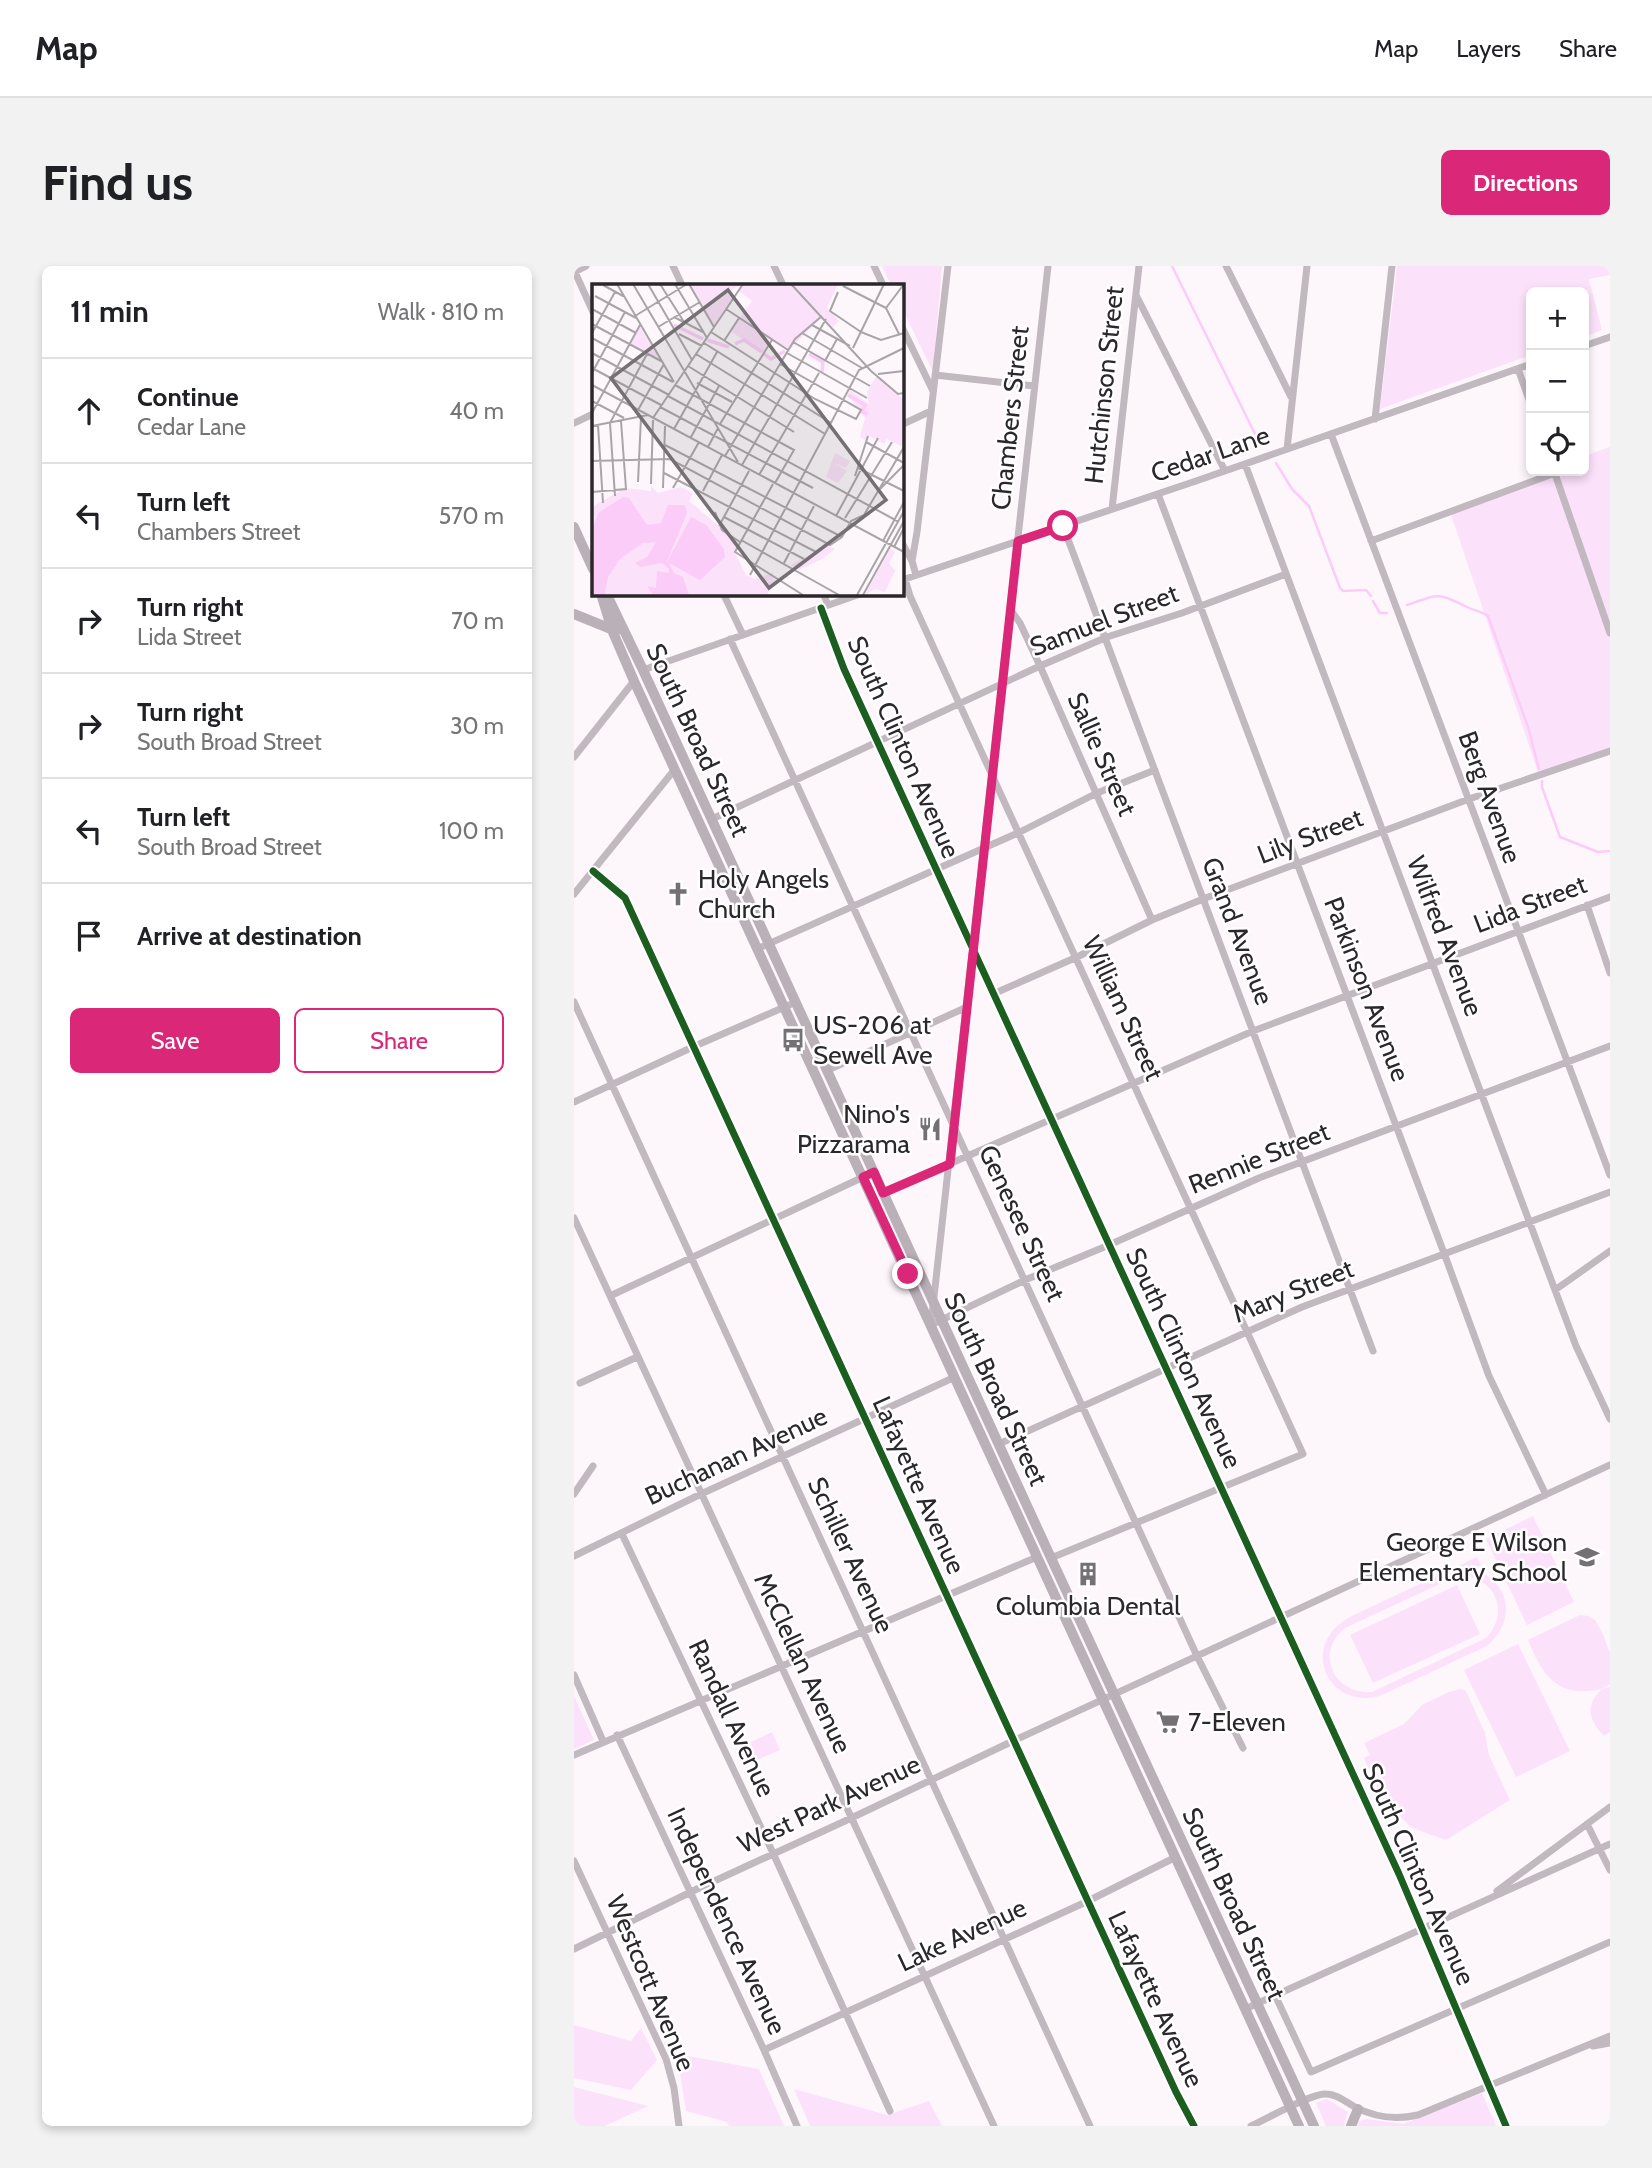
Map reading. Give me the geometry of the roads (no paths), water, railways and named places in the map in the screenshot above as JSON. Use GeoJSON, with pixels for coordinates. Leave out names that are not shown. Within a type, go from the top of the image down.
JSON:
{"type":"FeatureCollection","features":[{"type":"Feature","properties":{"kind":"main road"},"geometry":{"type":"LineString","coordinates":[[574,527],[592,565]]}},
{"type":"Feature","properties":{"kind":"main road","name":"South Broad Street"},"geometry":{"type":"LineString","coordinates":[[603,595],[612,630],[634,681],[1299,2126]]}},
{"type":"Feature","properties":{"kind":"main road","name":"South Broad Street"},"geometry":{"type":"LineString","coordinates":[[604,595],[643,670],[1314,2126]]}},
{"type":"Feature","properties":{"kind":"main road"},"geometry":{"type":"LineString","coordinates":[[574,615],[626,635]]}},
{"type":"Feature","properties":{"kind":"main road"},"geometry":{"type":"LineString","coordinates":[[1351,2126],[1358,2109]]}},
{"type":"Feature","properties":{"kind":"street"},"geometry":{"type":"LineString","coordinates":[[586,266],[574,271],[592,310]]}},
{"type":"Feature","properties":{"kind":"street"},"geometry":{"type":"LineString","coordinates":[[673,266],[682,284]]}},
{"type":"Feature","properties":{"kind":"street"},"geometry":{"type":"LineString","coordinates":[[774,266],[783,284]]}},
{"type":"Feature","properties":{"kind":"street"},"geometry":{"type":"LineString","coordinates":[[874,266],[879,284]]}},
{"type":"Feature","properties":{"kind":"street"},"geometry":{"type":"LineString","coordinates":[[912,561],[948,266]]}},
{"type":"Feature","properties":{"kind":"street","name":"Chambers Street"},"geometry":{"type":"LineString","coordinates":[[931,1325],[1048,266]]}},
{"type":"Feature","properties":{"kind":"street","name":"Hutchinson Street"},"geometry":{"type":"LineString","coordinates":[[1111,509],[1139,266]]}},
{"type":"Feature","properties":{"kind":"street"},"geometry":{"type":"LineString","coordinates":[[1226,266],[1292,398]]}},
{"type":"Feature","properties":{"kind":"street"},"geometry":{"type":"LineString","coordinates":[[1287,449],[1307,266]]}},
{"type":"Feature","properties":{"kind":"street"},"geometry":{"type":"LineString","coordinates":[[1375,419],[1392,266]]}},
{"type":"Feature","properties":{"kind":"street"},"geometry":{"type":"LineString","coordinates":[[1136,295],[1225,471]]}},
{"type":"Feature","properties":{"kind":"street"},"geometry":{"type":"LineString","coordinates":[[903,329],[933,391]]}},
{"type":"Feature","properties":{"kind":"street"},"geometry":{"type":"LineString","coordinates":[[1589,344],[1610,337]]}},
{"type":"Feature","properties":{"kind":"street","name":"Cedar Lane"},"geometry":{"type":"LineString","coordinates":[[903,580],[1526,366]]}},
{"type":"Feature","properties":{"kind":"street"},"geometry":{"type":"LineString","coordinates":[[1518,369],[1526,391]]}},
{"type":"Feature","properties":{"kind":"street"},"geometry":{"type":"LineString","coordinates":[[935,375],[1034,386]]}},
{"type":"Feature","properties":{"kind":"street"},"geometry":{"type":"LineString","coordinates":[[903,424],[931,411]]}},
{"type":"Feature","properties":{"kind":"street"},"geometry":{"type":"LineString","coordinates":[[574,423],[592,414]]}},
{"type":"Feature","properties":{"kind":"street","name":"Berg Avenue"},"geometry":{"type":"LineString","coordinates":[[1331,434],[1610,1175]]}},
{"type":"Feature","properties":{"kind":"street","name":"Wilfred Avenue"},"geometry":{"type":"LineString","coordinates":[[1245,464],[1576,1346],[1610,1419]]}},
{"type":"Feature","properties":{"kind":"street"},"geometry":{"type":"LineString","coordinates":[[1371,541],[1544,476]]}},
{"type":"Feature","properties":{"kind":"street"},"geometry":{"type":"LineString","coordinates":[[1556,476],[1610,633]]}},
{"type":"Feature","properties":{"kind":"street","name":"Parkinson Avenue"},"geometry":{"type":"LineString","coordinates":[[1158,494],[1489,1376],[1546,1495]]}},
{"type":"Feature","properties":{"kind":"street","name":"Grand Avenue"},"geometry":{"type":"LineString","coordinates":[[1063,526],[1107,637],[1373,1351]]}},
{"type":"Feature","properties":{"kind":"street"},"geometry":{"type":"LineString","coordinates":[[903,545],[916,575]]}},
{"type":"Feature","properties":{"kind":"street","name":"Samuel Street"},"geometry":{"type":"LineString","coordinates":[[712,819],[960,705],[1001,683],[1107,637],[1202,606],[1286,574]]}},
{"type":"Feature","properties":{"kind":"street","name":"William Street"},"geometry":{"type":"LineString","coordinates":[[903,580],[1303,1454],[1221,1488]]}},
{"type":"Feature","properties":{"kind":"street"},"geometry":{"type":"LineString","coordinates":[[724,595],[743,635]]}},
{"type":"Feature","properties":{"kind":"street","name":"South Clinton Avenue"},"geometry":{"type":"LineString","coordinates":[[823,595],[839,658],[1422,1928],[1506,2126]]}},
{"type":"Feature","properties":{"kind":"street"},"geometry":{"type":"LineString","coordinates":[[643,670],[857,595]]}},
{"type":"Feature","properties":{"kind":"street","name":"Sallie Street"},"geometry":{"type":"LineString","coordinates":[[1009,609],[1020,623],[1040,666],[1152,920]]}},
{"type":"Feature","properties":{"kind":"street","name":"Genesee Street"},"geometry":{"type":"LineString","coordinates":[[730,639],[1197,1656],[1243,1748]]}},
{"type":"Feature","properties":{"kind":"street"},"geometry":{"type":"LineString","coordinates":[[574,757],[634,681]]}},
{"type":"Feature","properties":{"kind":"street","name":"Lily Street"},"geometry":{"type":"LineString","coordinates":[[993,994],[1203,899],[1469,799],[1610,751]]}},
{"type":"Feature","properties":{"kind":"street"},"geometry":{"type":"LineString","coordinates":[[574,894],[675,769]]}},
{"type":"Feature","properties":{"kind":"street"},"geometry":{"type":"LineString","coordinates":[[757,948],[985,848],[1097,793],[1155,770]]}},
{"type":"Feature","properties":{"kind":"street","name":"Lafayette Avenue"},"geometry":{"type":"LineString","coordinates":[[593,872],[625,898],[946,1597],[1194,2126]]}},
{"type":"Feature","properties":{"kind":"street","name":"Lida Street"},"geometry":{"type":"LineString","coordinates":[[883,1193],[1253,1031],[1610,897]]}},
{"type":"Feature","properties":{"kind":"street"},"geometry":{"type":"LineString","coordinates":[[1587,905],[1610,973]]}},
{"type":"Feature","properties":{"kind":"street","name":"Schiller Avenue"},"geometry":{"type":"LineString","coordinates":[[574,1002],[1090,2126]]}},
{"type":"Feature","properties":{"kind":"street"},"geometry":{"type":"LineString","coordinates":[[574,1102],[796,1002]]}},
{"type":"Feature","properties":{"kind":"street"},"geometry":{"type":"LineString","coordinates":[[828,1070],[967,1007]]}},
{"type":"Feature","properties":{"kind":"street","name":"Rennie Street"},"geometry":{"type":"LineString","coordinates":[[931,1325],[1025,1280],[1259,1178],[1610,1046]]}},
{"type":"Feature","properties":{"kind":"street"},"geometry":{"type":"LineString","coordinates":[[610,1296],[874,1172]]}},
{"type":"Feature","properties":{"kind":"street","name":"Mary Street"},"geometry":{"type":"LineString","coordinates":[[999,1444],[1302,1307],[1610,1192]]}},
{"type":"Feature","properties":{"kind":"street","name":"McClellan Avenue"},"geometry":{"type":"LineString","coordinates":[[574,1218],[994,2126]]}},
{"type":"Feature","properties":{"kind":"street"},"geometry":{"type":"LineString","coordinates":[[1555,1290],[1610,1251]]}},
{"type":"Feature","properties":{"kind":"street"},"geometry":{"type":"LineString","coordinates":[[940,1345],[950,1340]]}},
{"type":"Feature","properties":{"kind":"street"},"geometry":{"type":"LineString","coordinates":[[580,1383],[638,1357]]}},
{"type":"Feature","properties":{"kind":"street","name":"Buchanan Avenue"},"geometry":{"type":"LineString","coordinates":[[574,1556],[701,1494],[955,1377]]}},
{"type":"Feature","properties":{"kind":"street","name":"West Park Avenue"},"geometry":{"type":"LineString","coordinates":[[574,1949],[773,1853],[1610,1465]]}},
{"type":"Feature","properties":{"kind":"street"},"geometry":{"type":"LineString","coordinates":[[574,1494],[593,1466]]}},
{"type":"Feature","properties":{"kind":"street"},"geometry":{"type":"LineString","coordinates":[[1051,1558],[1221,1488]]}},
{"type":"Feature","properties":{"kind":"street","name":"Randall Avenue"},"geometry":{"type":"LineString","coordinates":[[622,1534],[773,1853],[890,2111]]}},
{"type":"Feature","properties":{"kind":"street"},"geometry":{"type":"LineString","coordinates":[[574,1755],[1037,1557]]}},
{"type":"Feature","properties":{"kind":"street"},"geometry":{"type":"LineString","coordinates":[[574,1675],[603,1741]]}},
{"type":"Feature","properties":{"kind":"street","name":"Independence Avenue"},"geometry":{"type":"LineString","coordinates":[[617,1735],[797,2126]]}},
{"type":"Feature","properties":{"kind":"street"},"geometry":{"type":"LineString","coordinates":[[1486,1900],[1610,1807]]}},
{"type":"Feature","properties":{"kind":"street"},"geometry":{"type":"LineString","coordinates":[[1587,1824],[1610,1870]]}},
{"type":"Feature","properties":{"kind":"street"},"geometry":{"type":"LineString","coordinates":[[1245,2009],[1610,1844]]}},
{"type":"Feature","properties":{"kind":"street","name":"Lake Avenue"},"geometry":{"type":"LineString","coordinates":[[764,2050],[1088,1901],[1176,1857]]}},
{"type":"Feature","properties":{"kind":"street","name":"Westcott Avenue"},"geometry":{"type":"LineString","coordinates":[[574,1861],[666,2059],[674,2088],[679,2126]]}},
{"type":"Feature","properties":{"kind":"street"},"geometry":{"type":"LineString","coordinates":[[1275,1995],[1311,2072],[1610,1942]]}},
{"type":"Feature","properties":{"kind":"street"},"geometry":{"type":"LineString","coordinates":[[1251,2126],[1314,2096],[1329,2094],[1383,2118],[1419,2115],[1610,2036]]}},
{"type":"Feature","properties":{"kind":"street"},"geometry":{"type":"LineString","coordinates":[[1582,2047],[1610,2043]]}},
{"type":"Feature","properties":{"kind":"waterway"},"geometry":{"type":"LineString","coordinates":[[1172,266],[1261,446]]}},
{"type":"Feature","properties":{"kind":"waterway"},"geometry":{"type":"LineString","coordinates":[[1276,463],[1292,489],[1309,506],[1340,588],[1343,591],[1366,590],[1371,596]]}},
{"type":"Feature","properties":{"kind":"waterway"},"geometry":{"type":"LineString","coordinates":[[1407,605],[1438,596],[1488,616],[1528,727],[1539,769]]}},
{"type":"Feature","properties":{"kind":"waterway"},"geometry":{"type":"LineString","coordinates":[[1373,601],[1380,613],[1387,613]]}},
{"type":"Feature","properties":{"kind":"waterway"},"geometry":{"type":"LineString","coordinates":[[1542,781],[1560,837],[1598,852],[1610,851]]}},
{"type":"Feature","properties":{"kind":"place","name":"Holy Angels Church"},"geometry":{"type":"Point","coordinates":[678,894]}},
{"type":"Feature","properties":{"kind":"place","name":"US-206 at Sewell Ave"},"geometry":{"type":"Point","coordinates":[793,1040]}},
{"type":"Feature","properties":{"kind":"place","name":"Nino's Pizzarama"},"geometry":{"type":"Point","coordinates":[930,1129]}},
{"type":"Feature","properties":{"kind":"place","name":"George E Wilson Elementary School"},"geometry":{"type":"Point","coordinates":[1587,1557]}},
{"type":"Feature","properties":{"kind":"place","name":"Columbia Dental"},"geometry":{"type":"Point","coordinates":[1088,1574]}},
{"type":"Feature","properties":{"kind":"place","name":"7-Eleven"},"geometry":{"type":"Point","coordinates":[1168,1722]}}]}
